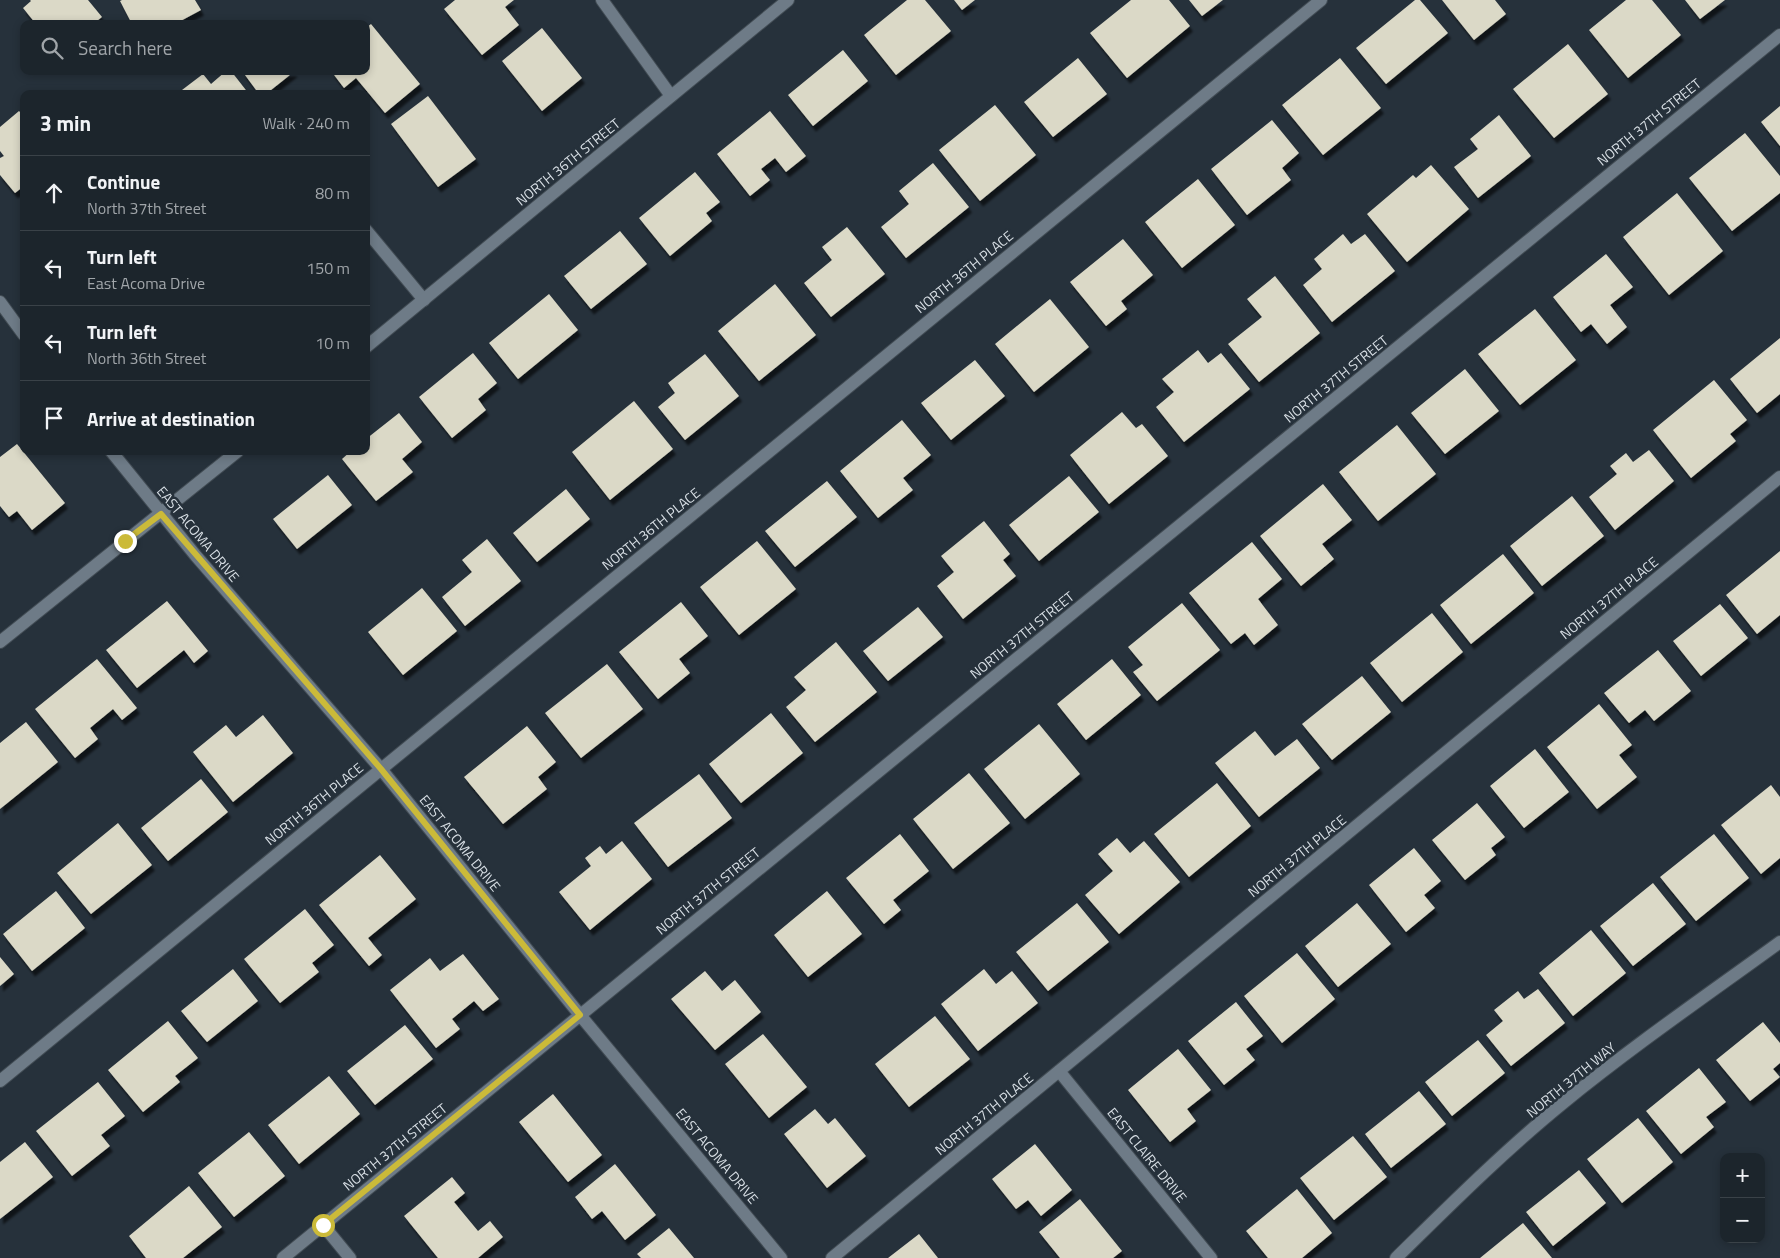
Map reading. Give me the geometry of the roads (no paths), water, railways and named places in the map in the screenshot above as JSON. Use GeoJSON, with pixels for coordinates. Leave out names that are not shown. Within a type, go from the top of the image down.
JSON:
{"type":"FeatureCollection","features":[{"type":"Feature","properties":{"kind":"street"},"geometry":{"type":"LineString","coordinates":[[602,0],[671,96]]}},
{"type":"Feature","properties":{"kind":"street","name":"NORTH 36TH STREET"},"geometry":{"type":"LineString","coordinates":[[370,344],[788,0]]}},
{"type":"Feature","properties":{"kind":"street","name":"NORTH 36TH PLACE"},"geometry":{"type":"LineString","coordinates":[[0,1081],[1321,0]]}},
{"type":"Feature","properties":{"kind":"street","name":"NORTH 37TH STREET"},"geometry":{"type":"LineString","coordinates":[[283,1258],[1780,35]]}},
{"type":"Feature","properties":{"kind":"street"},"geometry":{"type":"LineString","coordinates":[[370,235],[424,300]]}},
{"type":"Feature","properties":{"kind":"street"},"geometry":{"type":"LineString","coordinates":[[0,302],[20,330]]}},
{"type":"Feature","properties":{"kind":"street","name":"EAST ACOMA DRIVE"},"geometry":{"type":"LineString","coordinates":[[114,455],[161,514],[381,769],[580,1015],[781,1258]]}},
{"type":"Feature","properties":{"kind":"street"},"geometry":{"type":"LineString","coordinates":[[0,642],[233,455]]}},
{"type":"Feature","properties":{"kind":"street","name":"NORTH 37TH PLACE"},"geometry":{"type":"LineString","coordinates":[[832,1258],[1780,477]]}},
{"type":"Feature","properties":{"kind":"street","name":"NORTH 37TH WAY"},"geometry":{"type":"LineString","coordinates":[[1396,1258],[1473,1182],[1562,1103],[1780,942]]}},
{"type":"Feature","properties":{"kind":"street","name":"EAST CLAIRE DRIVE"},"geometry":{"type":"LineString","coordinates":[[1059,1071],[1211,1258]]}},
{"type":"Feature","properties":{"kind":"street"},"geometry":{"type":"LineString","coordinates":[[323,1225],[350,1258]]}}]}
